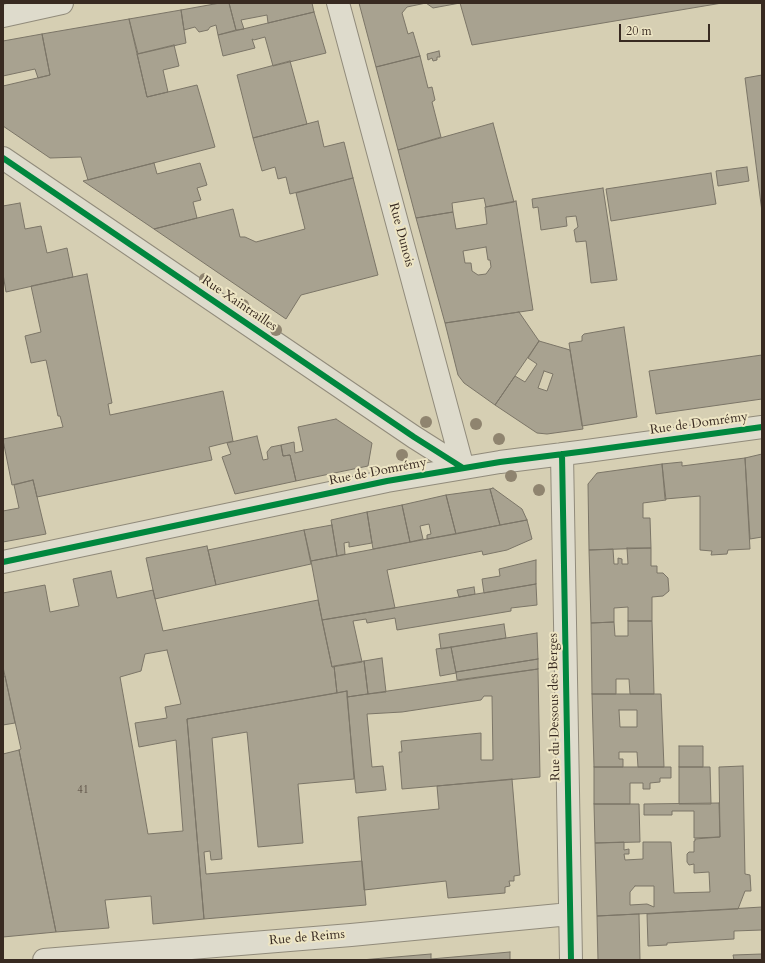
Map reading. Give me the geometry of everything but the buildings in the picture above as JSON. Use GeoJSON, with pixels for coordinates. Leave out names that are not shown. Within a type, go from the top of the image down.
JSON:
{"type":"FeatureCollection","features":[{"type":"Feature","properties":{"kind":"street"},"geometry":{"type":"LineString","coordinates":[[3,16],[62,3]]}},
{"type":"Feature","properties":{"kind":"street","name":"Rue Dunois"},"geometry":{"type":"LineString","coordinates":[[338,3],[462,468]]}},
{"type":"Feature","properties":{"kind":"street","name":"Rue Xaintrailles"},"geometry":{"type":"LineString","coordinates":[[3,158],[462,468]]}},
{"type":"Feature","properties":{"kind":"street","name":"Rue de Domrémy"},"geometry":{"type":"LineString","coordinates":[[3,562],[387,481],[462,468],[762,427]]}},
{"type":"Feature","properties":{"kind":"street","name":"Rue du Dessous des Berges"},"geometry":{"type":"LineString","coordinates":[[562,454],[571,960]]}},
{"type":"Feature","properties":{"kind":"street","name":"Rue de Reims"},"geometry":{"type":"LineString","coordinates":[[44,960],[570,914]]}},
{"type":"Feature","properties":{"kind":"cycle path"},"geometry":{"type":"LineString","coordinates":[[3,158],[414,437],[463,468]]}},
{"type":"Feature","properties":{"kind":"cycle path"},"geometry":{"type":"LineString","coordinates":[[3,562],[387,481],[500,462],[762,427]]}},
{"type":"Feature","properties":{"kind":"cycle path"},"geometry":{"type":"LineString","coordinates":[[562,454],[571,960]]}}]}
